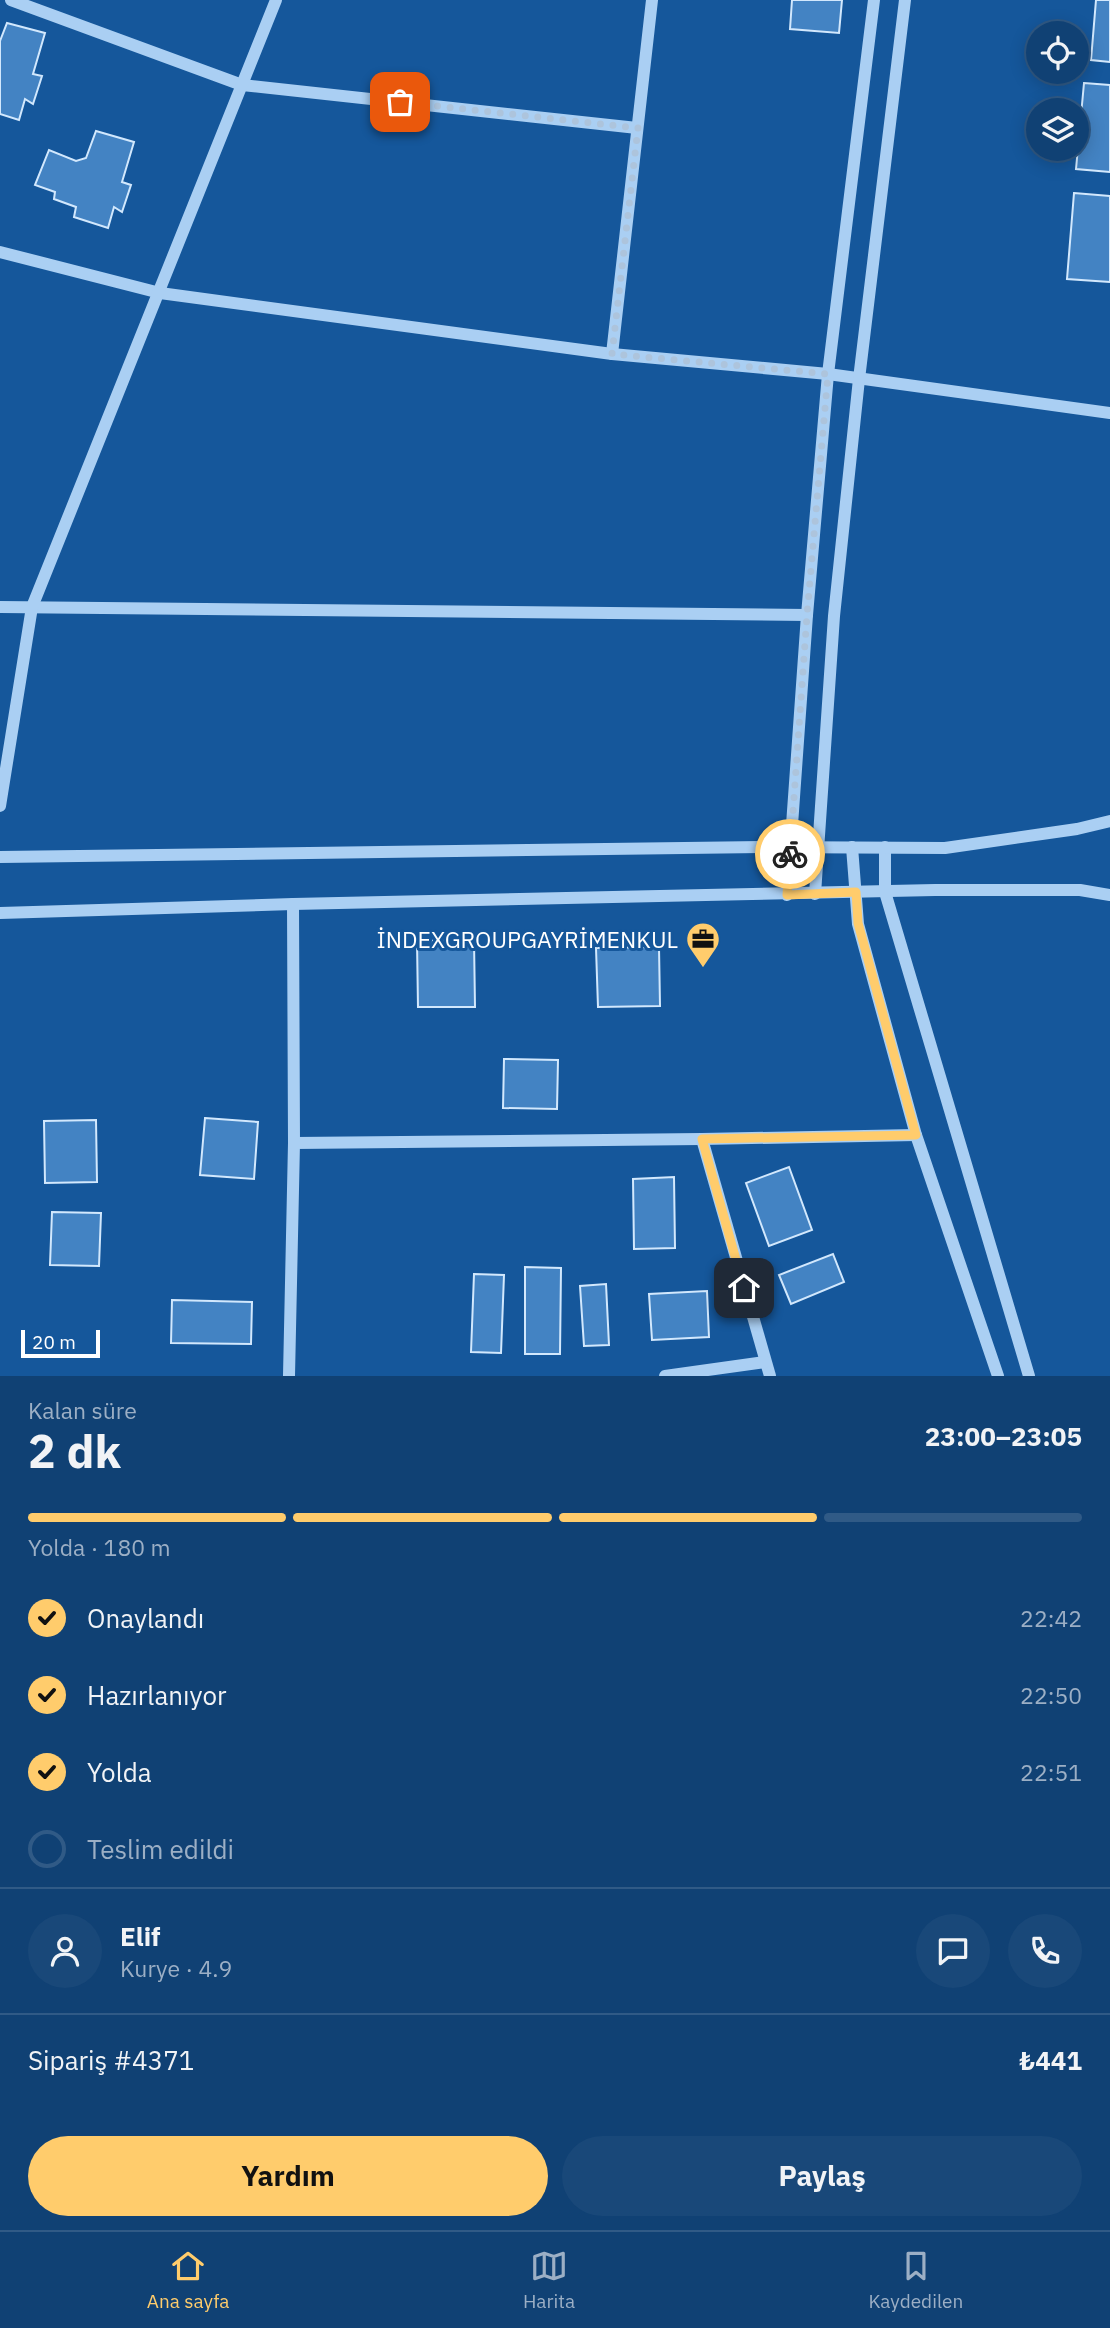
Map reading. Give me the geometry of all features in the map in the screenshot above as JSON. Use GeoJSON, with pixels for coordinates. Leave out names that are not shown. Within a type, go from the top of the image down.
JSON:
{"type":"FeatureCollection","features":[{"type":"Feature","properties":{"kind":"street"},"geometry":{"type":"LineString","coordinates":[[11,0],[242,85],[638,128]]}},
{"type":"Feature","properties":{"kind":"street"},"geometry":{"type":"LineString","coordinates":[[0,806],[32,607],[276,0]]}},
{"type":"Feature","properties":{"kind":"street"},"geometry":{"type":"LineString","coordinates":[[612,354],[652,0]]}},
{"type":"Feature","properties":{"kind":"street"},"geometry":{"type":"LineString","coordinates":[[787,895],[828,374],[874,0]]}},
{"type":"Feature","properties":{"kind":"street"},"geometry":{"type":"LineString","coordinates":[[815,894],[834,616],[859,379],[905,0]]}},
{"type":"Feature","properties":{"kind":"street"},"geometry":{"type":"LineString","coordinates":[[0,252],[160,293],[612,354],[828,374],[1110,413]]}},
{"type":"Feature","properties":{"kind":"street"},"geometry":{"type":"LineString","coordinates":[[0,607],[807,615]]}},
{"type":"Feature","properties":{"kind":"street"},"geometry":{"type":"LineString","coordinates":[[0,857],[791,847],[945,848],[1077,829],[1110,821]]}},
{"type":"Feature","properties":{"kind":"street"},"geometry":{"type":"LineString","coordinates":[[852,847],[858,923],[916,1135],[998,1376]]}},
{"type":"Feature","properties":{"kind":"street"},"geometry":{"type":"LineString","coordinates":[[885,847],[885,892],[1029,1376]]}},
{"type":"Feature","properties":{"kind":"street"},"geometry":{"type":"LineString","coordinates":[[0,913],[856,892],[1080,890],[1110,895]]}},
{"type":"Feature","properties":{"kind":"street"},"geometry":{"type":"LineString","coordinates":[[289,1376],[294,1143],[293,904]]}},
{"type":"Feature","properties":{"kind":"street"},"geometry":{"type":"LineString","coordinates":[[294,1143],[916,1135]]}},
{"type":"Feature","properties":{"kind":"street"},"geometry":{"type":"LineString","coordinates":[[702,1139],[770,1376]]}},
{"type":"Feature","properties":{"kind":"street"},"geometry":{"type":"LineString","coordinates":[[665,1376],[765,1362]]}},
{"type":"Feature","properties":{"kind":"building"},"geometry":{"type":"Polygon","coordinates":[[[792,0],[842,0],[839,33],[790,29],[792,0]]]}},
{"type":"Feature","properties":{"kind":"building"},"geometry":{"type":"Polygon","coordinates":[[[1096,0],[1110,0],[1110,62],[1091,60],[1096,0]]]}},
{"type":"Feature","properties":{"kind":"building"},"geometry":{"type":"Polygon","coordinates":[[[7,23],[45,33],[33,74],[42,76],[33,104],[25,99],[19,120],[0,114],[0,41],[7,23]]]}},
{"type":"Feature","properties":{"kind":"building"},"geometry":{"type":"Polygon","coordinates":[[[1084,84],[1110,85],[1110,172],[1076,169],[1077,161],[1089,161],[1089,98],[1083,98],[1084,84]]]}},
{"type":"Feature","properties":{"kind":"building"},"geometry":{"type":"Polygon","coordinates":[[[96,131],[134,142],[122,182],[131,185],[122,212],[114,207],[108,228],[74,217],[76,207],[54,199],[55,192],[35,185],[49,150],[76,161],[86,158],[96,131]]]}},
{"type":"Feature","properties":{"kind":"building"},"geometry":{"type":"Polygon","coordinates":[[[1074,193],[1110,196],[1110,282],[1067,279],[1074,193]]]}},
{"type":"Feature","properties":{"kind":"building"},"geometry":{"type":"Polygon","coordinates":[[[474,940],[475,1007],[418,1007],[417,941],[474,940]]]}},
{"type":"Feature","properties":{"kind":"building"},"geometry":{"type":"Polygon","coordinates":[[[659,947],[660,1006],[598,1007],[596,948],[659,947]]]}},
{"type":"Feature","properties":{"kind":"building"},"geometry":{"type":"Polygon","coordinates":[[[504,1059],[558,1060],[557,1109],[503,1108],[504,1059]]]}},
{"type":"Feature","properties":{"kind":"building"},"geometry":{"type":"Polygon","coordinates":[[[205,1118],[258,1122],[254,1179],[200,1175],[205,1118]]]}},
{"type":"Feature","properties":{"kind":"building"},"geometry":{"type":"Polygon","coordinates":[[[96,1120],[97,1182],[45,1183],[44,1121],[96,1120]]]}},
{"type":"Feature","properties":{"kind":"building"},"geometry":{"type":"Polygon","coordinates":[[[789,1167],[812,1230],[769,1246],[746,1183],[789,1167]]]}},
{"type":"Feature","properties":{"kind":"building"},"geometry":{"type":"Polygon","coordinates":[[[674,1177],[675,1248],[634,1249],[633,1179],[674,1177]]]}},
{"type":"Feature","properties":{"kind":"building"},"geometry":{"type":"Polygon","coordinates":[[[52,1212],[101,1213],[99,1266],[50,1265],[52,1212]]]}},
{"type":"Feature","properties":{"kind":"building"},"geometry":{"type":"Polygon","coordinates":[[[833,1254],[844,1282],[791,1304],[779,1275],[833,1254]]]}},
{"type":"Feature","properties":{"kind":"building"},"geometry":{"type":"Polygon","coordinates":[[[525,1267],[561,1268],[560,1354],[525,1354],[525,1267]]]}},
{"type":"Feature","properties":{"kind":"building"},"geometry":{"type":"Polygon","coordinates":[[[474,1274],[504,1275],[501,1353],[471,1352],[474,1274]]]}},
{"type":"Feature","properties":{"kind":"building"},"geometry":{"type":"Polygon","coordinates":[[[606,1284],[609,1345],[584,1346],[580,1286],[606,1284]]]}},
{"type":"Feature","properties":{"kind":"building"},"geometry":{"type":"Polygon","coordinates":[[[707,1291],[709,1337],[652,1340],[649,1294],[707,1291]]]}},
{"type":"Feature","properties":{"kind":"building"},"geometry":{"type":"Polygon","coordinates":[[[172,1300],[252,1302],[251,1344],[171,1343],[172,1300]]]}},
{"type":"Feature","properties":{"kind":"way so far"},"geometry":{"type":"LineString","coordinates":[[400,102],[638,128],[612,354],[828,374],[790,854]]}},
{"type":"Feature","properties":{"kind":"place","name":"İNDEXGROUPGAYRİMENKUL"},"geometry":{"type":"Point","coordinates":[703,969]}},
{"type":"Feature","properties":{"kind":"route"},"geometry":{"type":"LineString","coordinates":[[744,1288],[702,1139],[916,1135],[858,923],[856,892],[787,895],[790,854]]}}]}
